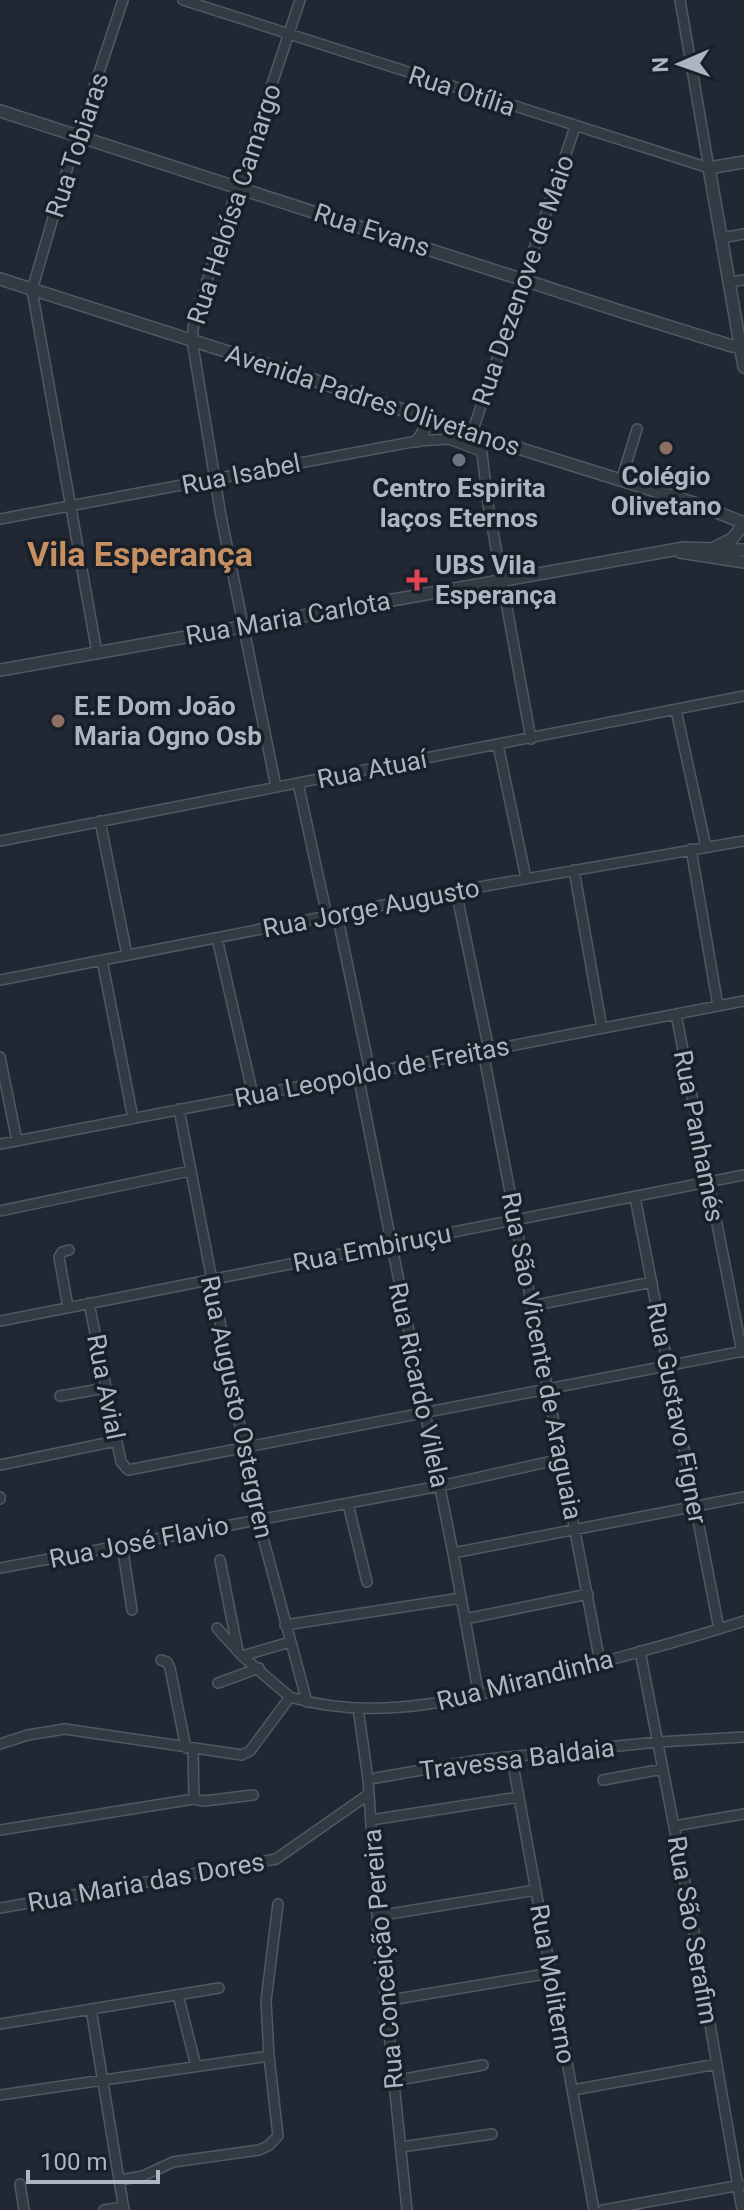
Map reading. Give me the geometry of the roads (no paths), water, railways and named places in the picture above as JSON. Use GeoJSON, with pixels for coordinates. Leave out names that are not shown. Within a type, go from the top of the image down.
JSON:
{"type":"FeatureCollection","features":[{"type":"Feature","properties":{"kind":"street","name":"Rua Tobiaras"},"geometry":{"type":"LineString","coordinates":[[32,290],[123,0]]}},
{"type":"Feature","properties":{"kind":"street","name":"Rua Otília"},"geometry":{"type":"LineString","coordinates":[[183,0],[709,168],[744,162]]}},
{"type":"Feature","properties":{"kind":"street","name":"Rua Heloísa Camargo"},"geometry":{"type":"LineString","coordinates":[[276,787],[214,479],[192,340],[194,322],[300,0]]}},
{"type":"Feature","properties":{"kind":"street"},"geometry":{"type":"LineString","coordinates":[[679,0],[709,168],[725,237],[729,282],[744,367]]}},
{"type":"Feature","properties":{"kind":"street","name":"Rua Evans"},"geometry":{"type":"LineString","coordinates":[[0,111],[687,333],[742,347]]}},
{"type":"Feature","properties":{"kind":"street","name":"Rua Dezenove de Maio"},"geometry":{"type":"LineString","coordinates":[[531,739],[477,435],[523,278],[575,127]]}},
{"type":"Feature","properties":{"kind":"street"},"geometry":{"type":"LineString","coordinates":[[725,237],[744,234]]}},
{"type":"Feature","properties":{"kind":"street","name":"Avenida Padres Olivetanos"},"geometry":{"type":"LineString","coordinates":[[0,279],[694,503],[744,524]]}},
{"type":"Feature","properties":{"kind":"street"},"geometry":{"type":"LineString","coordinates":[[729,282],[744,280]]}},
{"type":"Feature","properties":{"kind":"street"},"geometry":{"type":"LineString","coordinates":[[32,290],[97,653]]}},
{"type":"Feature","properties":{"kind":"street"},"geometry":{"type":"LineString","coordinates":[[417,441],[425,430],[426,419]]}},
{"type":"Feature","properties":{"kind":"street"},"geometry":{"type":"LineString","coordinates":[[621,481],[637,429]]}},
{"type":"Feature","properties":{"kind":"street","name":"Rua Isabel"},"geometry":{"type":"LineString","coordinates":[[0,519],[417,441],[449,439],[481,451]]}},
{"type":"Feature","properties":{"kind":"street"},"geometry":{"type":"LineString","coordinates":[[715,547],[732,539],[744,524]]}},
{"type":"Feature","properties":{"kind":"street","name":"Rua Maria Carlota"},"geometry":{"type":"LineString","coordinates":[[0,670],[671,550],[715,547],[744,550]]}},
{"type":"Feature","properties":{"kind":"street","name":"Rua Maria Carlota"},"geometry":{"type":"LineString","coordinates":[[671,550],[744,562]]}},
{"type":"Feature","properties":{"kind":"street","name":"Rua Atuaí"},"geometry":{"type":"LineString","coordinates":[[0,841],[744,696]]}},
{"type":"Feature","properties":{"kind":"street"},"geometry":{"type":"LineString","coordinates":[[676,710],[706,847]]}},
{"type":"Feature","properties":{"kind":"street"},"geometry":{"type":"LineString","coordinates":[[498,745],[526,878]]}},
{"type":"Feature","properties":{"kind":"street"},"geometry":{"type":"LineString","coordinates":[[298,783],[370,1072]]}},
{"type":"Feature","properties":{"kind":"street"},"geometry":{"type":"LineString","coordinates":[[100,821],[127,955]]}},
{"type":"Feature","properties":{"kind":"street","name":"Rua Jorge Augusto"},"geometry":{"type":"LineString","coordinates":[[0,980],[456,891],[744,841]]}},
{"type":"Feature","properties":{"kind":"street"},"geometry":{"type":"LineString","coordinates":[[691,849],[718,1006]]}},
{"type":"Feature","properties":{"kind":"street"},"geometry":{"type":"LineString","coordinates":[[574,870],[602,1028]]}},
{"type":"Feature","properties":{"kind":"street","name":"Rua São Vicente de Araguaia"},"geometry":{"type":"LineString","coordinates":[[456,891],[515,1221],[600,1662]]}},
{"type":"Feature","properties":{"kind":"street"},"geometry":{"type":"LineString","coordinates":[[217,938],[253,1095]]}},
{"type":"Feature","properties":{"kind":"street"},"geometry":{"type":"LineString","coordinates":[[102,960],[133,1118]]}},
{"type":"Feature","properties":{"kind":"street","name":"Rua Leopoldo de Freitas"},"geometry":{"type":"LineString","coordinates":[[0,1144],[744,1001]]}},
{"type":"Feature","properties":{"kind":"street","name":"Rua Panhamés"},"geometry":{"type":"LineString","coordinates":[[676,1014],[743,1352]]}},
{"type":"Feature","properties":{"kind":"street"},"geometry":{"type":"LineString","coordinates":[[0,1057],[17,1141]]}},
{"type":"Feature","properties":{"kind":"street","name":"Rua Ricardo Vilela"},"geometry":{"type":"LineString","coordinates":[[358,1075],[479,1696]]}},
{"type":"Feature","properties":{"kind":"street","name":"Rua Augusto Ostergren"},"geometry":{"type":"LineString","coordinates":[[179,1109],[258,1519],[307,1702]]}},
{"type":"Feature","properties":{"kind":"street"},"geometry":{"type":"LineString","coordinates":[[0,1211],[190,1171]]}},
{"type":"Feature","properties":{"kind":"street","name":"Rua Embiruçu"},"geometry":{"type":"LineString","coordinates":[[0,1321],[744,1175]]}},
{"type":"Feature","properties":{"kind":"street","name":"Rua Gustavo Figner"},"geometry":{"type":"LineString","coordinates":[[635,1197],[719,1629]]}},
{"type":"Feature","properties":{"kind":"street"},"geometry":{"type":"LineString","coordinates":[[68,1307],[59,1257],[69,1250]]}},
{"type":"Feature","properties":{"kind":"street"},"geometry":{"type":"LineString","coordinates":[[531,1306],[652,1282]]}},
{"type":"Feature","properties":{"kind":"street","name":"Rua Avial"},"geometry":{"type":"LineString","coordinates":[[89,1303],[116,1441],[126,1470],[244,1449]]}},
{"type":"Feature","properties":{"kind":"street"},"geometry":{"type":"LineString","coordinates":[[244,1449],[743,1352]]}},
{"type":"Feature","properties":{"kind":"street"},"geometry":{"type":"LineString","coordinates":[[60,1396],[106,1388]]}},
{"type":"Feature","properties":{"kind":"street"},"geometry":{"type":"LineString","coordinates":[[0,1465],[116,1441]]}},
{"type":"Feature","properties":{"kind":"street","name":"Rua José Flavio"},"geometry":{"type":"LineString","coordinates":[[0,1568],[348,1504],[561,1459]]}},
{"type":"Feature","properties":{"kind":"street"},"geometry":{"type":"LineString","coordinates":[[453,1553],[744,1497]]}},
{"type":"Feature","properties":{"kind":"street"},"geometry":{"type":"LineString","coordinates":[[348,1504],[367,1582]]}},
{"type":"Feature","properties":{"kind":"street"},"geometry":{"type":"LineString","coordinates":[[122,1545],[132,1610]]}},
{"type":"Feature","properties":{"kind":"street"},"geometry":{"type":"LineString","coordinates":[[220,1560],[240,1654]]}},
{"type":"Feature","properties":{"kind":"street"},"geometry":{"type":"LineString","coordinates":[[465,1619],[588,1594]]}},
{"type":"Feature","properties":{"kind":"street"},"geometry":{"type":"LineString","coordinates":[[285,1625],[461,1598]]}},
{"type":"Feature","properties":{"kind":"street","name":"Rua Mirandinha"},"geometry":{"type":"LineString","coordinates":[[290,1697],[358,1708],[407,1707],[479,1696],[744,1621]]}},
{"type":"Feature","properties":{"kind":"street"},"geometry":{"type":"LineString","coordinates":[[0,1744],[28,1735],[65,1729],[222,1754],[246,1754],[290,1697],[240,1654],[217,1628]]}},
{"type":"Feature","properties":{"kind":"street"},"geometry":{"type":"LineString","coordinates":[[240,1654],[290,1642]]}},
{"type":"Feature","properties":{"kind":"street","name":"Rua São Serafim"},"geometry":{"type":"LineString","coordinates":[[640,1651],[741,2185],[742,2210]]}},
{"type":"Feature","properties":{"kind":"street"},"geometry":{"type":"LineString","coordinates":[[161,1660],[167,1662],[170,1668],[190,1749],[194,1799]]}},
{"type":"Feature","properties":{"kind":"street"},"geometry":{"type":"LineString","coordinates":[[218,1683],[259,1668]]}},
{"type":"Feature","properties":{"kind":"street","name":"Rua Conceição Pereira"},"geometry":{"type":"LineString","coordinates":[[358,1708],[369,1794],[377,1916],[407,2210]]}},
{"type":"Feature","properties":{"kind":"street","name":"Travessa Baldaia"},"geometry":{"type":"LineString","coordinates":[[376,1778],[447,1765],[658,1742],[744,1737]]}},
{"type":"Feature","properties":{"kind":"street","name":"Rua Moliterno"},"geometry":{"type":"LineString","coordinates":[[512,1759],[594,2210]]}},
{"type":"Feature","properties":{"kind":"street"},"geometry":{"type":"LineString","coordinates":[[603,1780],[663,1769]]}},
{"type":"Feature","properties":{"kind":"street","name":"Rua Maria das Dores"},"geometry":{"type":"LineString","coordinates":[[0,1908],[276,1859],[369,1794]]}},
{"type":"Feature","properties":{"kind":"street"},"geometry":{"type":"LineString","coordinates":[[0,1830],[194,1799],[204,1801],[253,1795]]}},
{"type":"Feature","properties":{"kind":"street"},"geometry":{"type":"LineString","coordinates":[[371,1820],[519,1797]]}},
{"type":"Feature","properties":{"kind":"street"},"geometry":{"type":"LineString","coordinates":[[674,1826],[744,1814]]}},
{"type":"Feature","properties":{"kind":"street"},"geometry":{"type":"LineString","coordinates":[[377,1916],[536,1890]]}},
{"type":"Feature","properties":{"kind":"street"},"geometry":{"type":"LineString","coordinates":[[120,2180],[143,2176],[173,2162],[259,2150],[278,2136],[269,2056],[267,1989],[278,1904]]}},
{"type":"Feature","properties":{"kind":"street"},"geometry":{"type":"LineString","coordinates":[[385,2001],[551,1973]]}},
{"type":"Feature","properties":{"kind":"street"},"geometry":{"type":"LineString","coordinates":[[0,2024],[219,1988]]}},
{"type":"Feature","properties":{"kind":"street"},"geometry":{"type":"LineString","coordinates":[[178,1995],[196,2066]]}},
{"type":"Feature","properties":{"kind":"street"},"geometry":{"type":"LineString","coordinates":[[91,2009],[123,2208],[104,2210]]}},
{"type":"Feature","properties":{"kind":"street"},"geometry":{"type":"LineString","coordinates":[[0,2095],[269,2056]]}},
{"type":"Feature","properties":{"kind":"street"},"geometry":{"type":"LineString","coordinates":[[573,2090],[717,2064]]}},
{"type":"Feature","properties":{"kind":"street"},"geometry":{"type":"LineString","coordinates":[[393,2081],[483,2065]]}},
{"type":"Feature","properties":{"kind":"street"},"geometry":{"type":"LineString","coordinates":[[401,2147],[492,2134]]}},
{"type":"Feature","properties":{"kind":"street"},"geometry":{"type":"LineString","coordinates":[[20,2184],[24,2210]]}},
{"type":"Feature","properties":{"kind":"street"},"geometry":{"type":"LineString","coordinates":[[603,2210],[648,2206],[741,2185]]}},
{"type":"Feature","properties":{"kind":"place","name":"Colégio Olivetano"},"geometry":{"type":"Point","coordinates":[666,448]}},
{"type":"Feature","properties":{"kind":"place","name":"Centro Espirita laços Eternos"},"geometry":{"type":"Point","coordinates":[459,460]}},
{"type":"Feature","properties":{"kind":"place","name":"UBS Vila Esperança"},"geometry":{"type":"Point","coordinates":[417,580]}},
{"type":"Feature","properties":{"kind":"place","name":"E.E Dom João Maria Ogno Osb"},"geometry":{"type":"Point","coordinates":[58,721]}},
{"type":"Feature","properties":{"kind":"district","name":"Vila Esperança"},"geometry":{"type":"Point","coordinates":[140,554]}}]}
